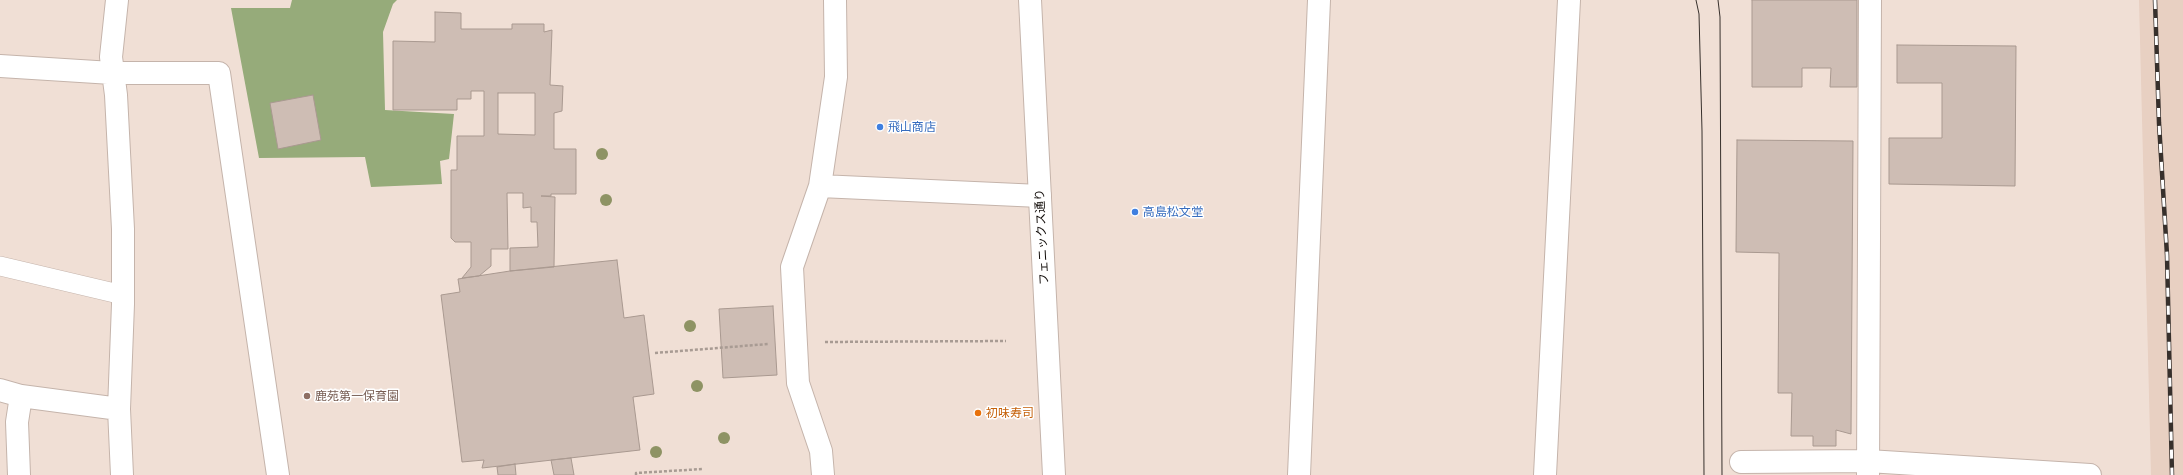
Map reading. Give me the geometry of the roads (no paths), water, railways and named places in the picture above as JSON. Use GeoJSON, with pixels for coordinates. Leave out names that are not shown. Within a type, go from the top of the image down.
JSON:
{"type":"FeatureCollection","features":[{"type":"Feature","properties":{"kind":"street"},"geometry":{"type":"LineString","coordinates":[[117,0],[111,57],[116,95],[121,198],[123,295],[119,409],[122,475]]}},
{"type":"Feature","properties":{"kind":"street"},"geometry":{"type":"LineString","coordinates":[[823,475],[821,450],[798,384],[792,267],[820,186],[836,77],[835,0]]}},
{"type":"Feature","properties":{"kind":"street","name":"フェニックス通り"},"geometry":{"type":"LineString","coordinates":[[1030,0],[1054,475]]}},
{"type":"Feature","properties":{"kind":"street"},"geometry":{"type":"LineString","coordinates":[[1299,475],[1319,0]]}},
{"type":"Feature","properties":{"kind":"street"},"geometry":{"type":"LineString","coordinates":[[1545,475],[1569,0]]}},
{"type":"Feature","properties":{"kind":"street"},"geometry":{"type":"LineString","coordinates":[[1868,468],[1870,0]]}},
{"type":"Feature","properties":{"kind":"street"},"geometry":{"type":"LineString","coordinates":[[0,66],[112,73],[219,73],[278,475]]}},
{"type":"Feature","properties":{"kind":"street"},"geometry":{"type":"LineString","coordinates":[[820,186],[1040,196]]}},
{"type":"Feature","properties":{"kind":"street"},"geometry":{"type":"LineString","coordinates":[[0,390],[21,396],[119,409]]}},
{"type":"Feature","properties":{"kind":"street"},"geometry":{"type":"LineString","coordinates":[[19,475],[17,422],[21,396]]}},
{"type":"Feature","properties":{"kind":"street"},"geometry":{"type":"LineString","coordinates":[[1741,462],[1868,468],[2090,475]]}},
{"type":"Feature","properties":{"kind":"lane"},"geometry":{"type":"LineString","coordinates":[[0,266],[123,295]]}},
{"type":"Feature","properties":{"kind":"tram line"},"geometry":{"type":"LineString","coordinates":[[1696,0],[1699,14],[1702,131],[1704,475]]}},
{"type":"Feature","properties":{"kind":"tram line"},"geometry":{"type":"LineString","coordinates":[[1718,0],[1720,17],[1722,475]]}},
{"type":"Feature","properties":{"kind":"railway"},"geometry":{"type":"LineString","coordinates":[[2155,0],[2159,123],[2167,255],[2172,475]]}},
{"type":"Feature","properties":{"kind":"place","name":"飛山商店"},"geometry":{"type":"Point","coordinates":[880,127]}},
{"type":"Feature","properties":{"kind":"place","name":"高島松文堂"},"geometry":{"type":"Point","coordinates":[1135,212]}},
{"type":"Feature","properties":{"kind":"place","name":"鹿苑第一保育園"},"geometry":{"type":"Point","coordinates":[307,396]}},
{"type":"Feature","properties":{"kind":"place","name":"初味寿司"},"geometry":{"type":"Point","coordinates":[978,413]}}]}
